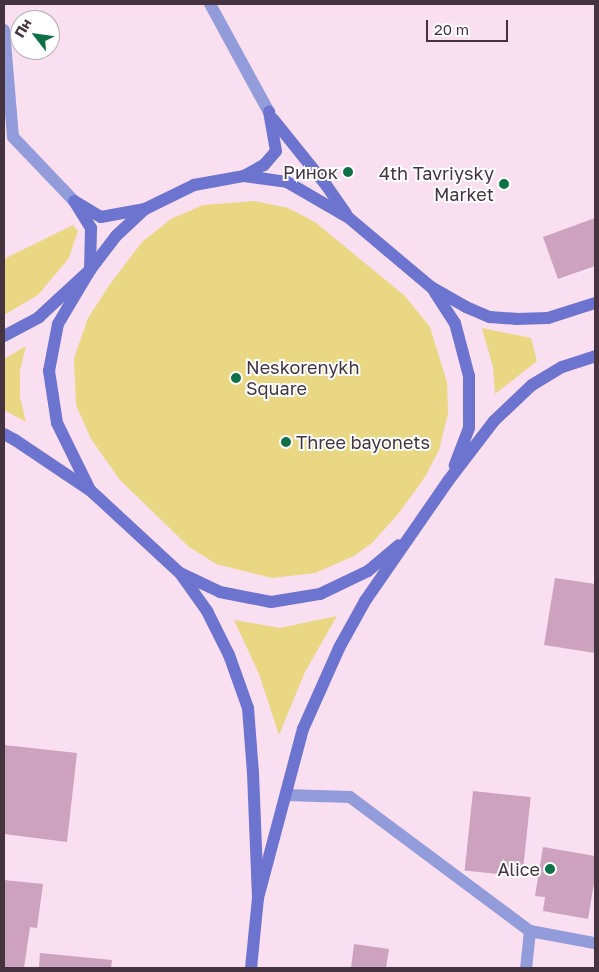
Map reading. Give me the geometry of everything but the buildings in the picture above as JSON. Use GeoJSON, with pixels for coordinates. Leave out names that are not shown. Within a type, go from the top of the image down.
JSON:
{"type":"FeatureCollection","features":[{"type":"Feature","properties":{"kind":"street"},"geometry":{"type":"LineString","coordinates":[[210,4],[280,129],[326,185],[349,218]]}},
{"type":"Feature","properties":{"kind":"street"},"geometry":{"type":"LineString","coordinates":[[4,30],[13,137],[74,201],[91,228],[90,270],[39,317],[4,336]]}},
{"type":"Feature","properties":{"kind":"street"},"geometry":{"type":"LineString","coordinates":[[74,201],[101,217],[145,209],[194,185],[244,176],[264,166],[276,151],[269,112]]}},
{"type":"Feature","properties":{"kind":"street"},"geometry":{"type":"LineString","coordinates":[[244,176],[287,182],[349,218],[431,288],[466,307],[490,316],[516,320],[548,318],[595,303]]}},
{"type":"Feature","properties":{"kind":"street"},"geometry":{"type":"LineString","coordinates":[[90,491],[57,423],[49,371],[58,324],[90,270],[116,236],[145,209]]}},
{"type":"Feature","properties":{"kind":"street"},"geometry":{"type":"LineString","coordinates":[[431,288],[455,323],[469,376],[469,428],[448,481]]}},
{"type":"Feature","properties":{"kind":"street"},"geometry":{"type":"LineString","coordinates":[[258,898],[303,729],[339,648],[365,601],[448,481],[494,421],[532,385],[562,367],[595,356]]}},
{"type":"Feature","properties":{"kind":"street"},"geometry":{"type":"LineString","coordinates":[[4,434],[90,491],[180,572],[212,620],[229,655],[248,708],[258,898],[251,968]]}},
{"type":"Feature","properties":{"kind":"street"},"geometry":{"type":"LineString","coordinates":[[180,572],[220,592],[271,602],[320,594],[368,571],[412,533]]}},
{"type":"Feature","properties":{"kind":"street"},"geometry":{"type":"LineString","coordinates":[[286,795],[350,797],[530,931],[595,943]]}},
{"type":"Feature","properties":{"kind":"street"},"geometry":{"type":"LineString","coordinates":[[526,968],[530,931]]}},
{"type":"Feature","properties":{"kind":"shaded area"},"geometry":{"type":"Polygon","coordinates":[[[255,201],[288,208],[315,222],[405,296],[430,327],[447,382],[448,414],[439,450],[425,477],[399,513],[372,543],[354,556],[315,573],[272,578],[216,564],[189,547],[120,480],[91,439],[76,405],[74,358],[88,318],[110,284],[142,242],[171,219],[203,205],[255,201]]]}},
{"type":"Feature","properties":{"kind":"shaded area"},"geometry":{"type":"Polygon","coordinates":[[[73,225],[78,231],[69,258],[38,295],[4,315],[4,259],[73,225]]]}},
{"type":"Feature","properties":{"kind":"shaded area"},"geometry":{"type":"Polygon","coordinates":[[[482,328],[531,338],[537,361],[495,394],[493,367],[482,328]]]}},
{"type":"Feature","properties":{"kind":"shaded area"},"geometry":{"type":"Polygon","coordinates":[[[26,346],[20,370],[20,397],[26,422],[4,410],[4,359],[26,346]]]}},
{"type":"Feature","properties":{"kind":"shaded area"},"geometry":{"type":"Polygon","coordinates":[[[337,616],[305,672],[279,735],[259,674],[234,620],[280,628],[337,616]]]}},
{"type":"Feature","properties":{"kind":"place","name":"Ринок"},"geometry":{"type":"Point","coordinates":[348,172]}},
{"type":"Feature","properties":{"kind":"place","name":"4th Tavriysky Market"},"geometry":{"type":"Point","coordinates":[504,184]}},
{"type":"Feature","properties":{"kind":"place","name":"Neskorenykh Square"},"geometry":{"type":"Point","coordinates":[236,378]}},
{"type":"Feature","properties":{"kind":"place","name":"Three bayonets"},"geometry":{"type":"Point","coordinates":[286,442]}},
{"type":"Feature","properties":{"kind":"place","name":"Alice"},"geometry":{"type":"Point","coordinates":[550,869]}}]}
